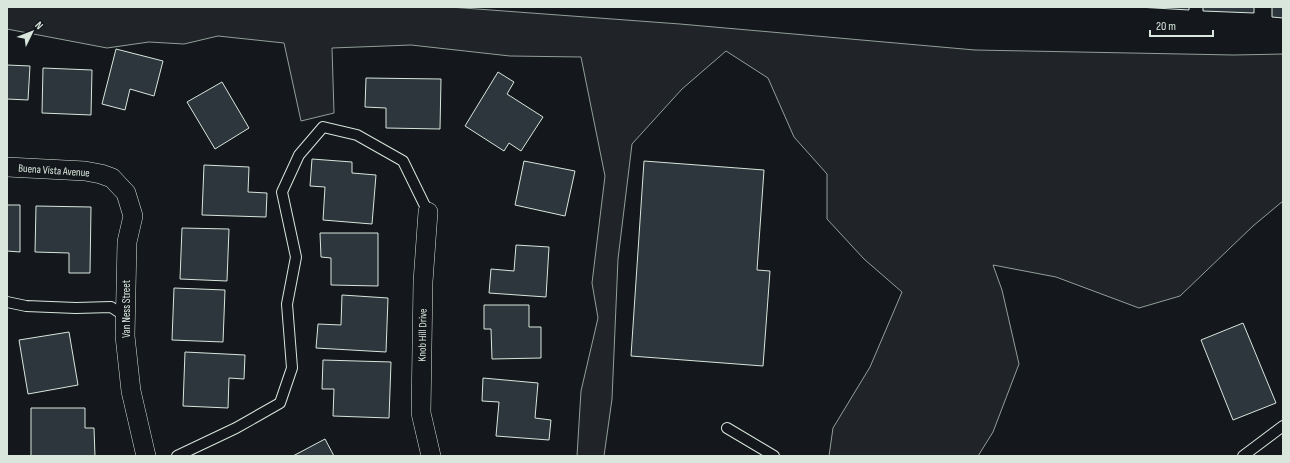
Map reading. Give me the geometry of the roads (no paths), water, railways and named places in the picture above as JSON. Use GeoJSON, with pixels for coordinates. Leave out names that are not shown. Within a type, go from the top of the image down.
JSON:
{"type":"FeatureCollection","features":[{"type":"Feature","properties":{"kind":"street","name":"Buena Vista Avenue"},"geometry":{"type":"LineString","coordinates":[[7,167],[86,171],[101,174]]}},
{"type":"Feature","properties":{"kind":"street","name":"Van Ness Street"},"geometry":{"type":"LineString","coordinates":[[101,174],[112,178],[126,193],[133,216],[127,242],[125,336],[131,391],[146,456]]}},
{"type":"Feature","properties":{"kind":"street","name":"Knob Hill Drive"},"geometry":{"type":"LineString","coordinates":[[428,212],[423,282],[421,413],[431,456]]}},
{"type":"Feature","properties":{"kind":"lane"},"geometry":{"type":"LineString","coordinates":[[177,456],[236,428],[280,403],[292,368],[287,304],[296,258],[282,192],[300,155],[323,127],[357,135],[403,161],[428,212]]}},
{"type":"Feature","properties":{"kind":"lane"},"geometry":{"type":"LineString","coordinates":[[7,302],[26,306],[76,308],[112,307],[125,316]]}},
{"type":"Feature","properties":{"kind":"lane"},"geometry":{"type":"LineString","coordinates":[[1243,456],[1283,426]]}},
{"type":"Feature","properties":{"kind":"lane"},"geometry":{"type":"LineString","coordinates":[[727,428],[774,456]]}}]}
